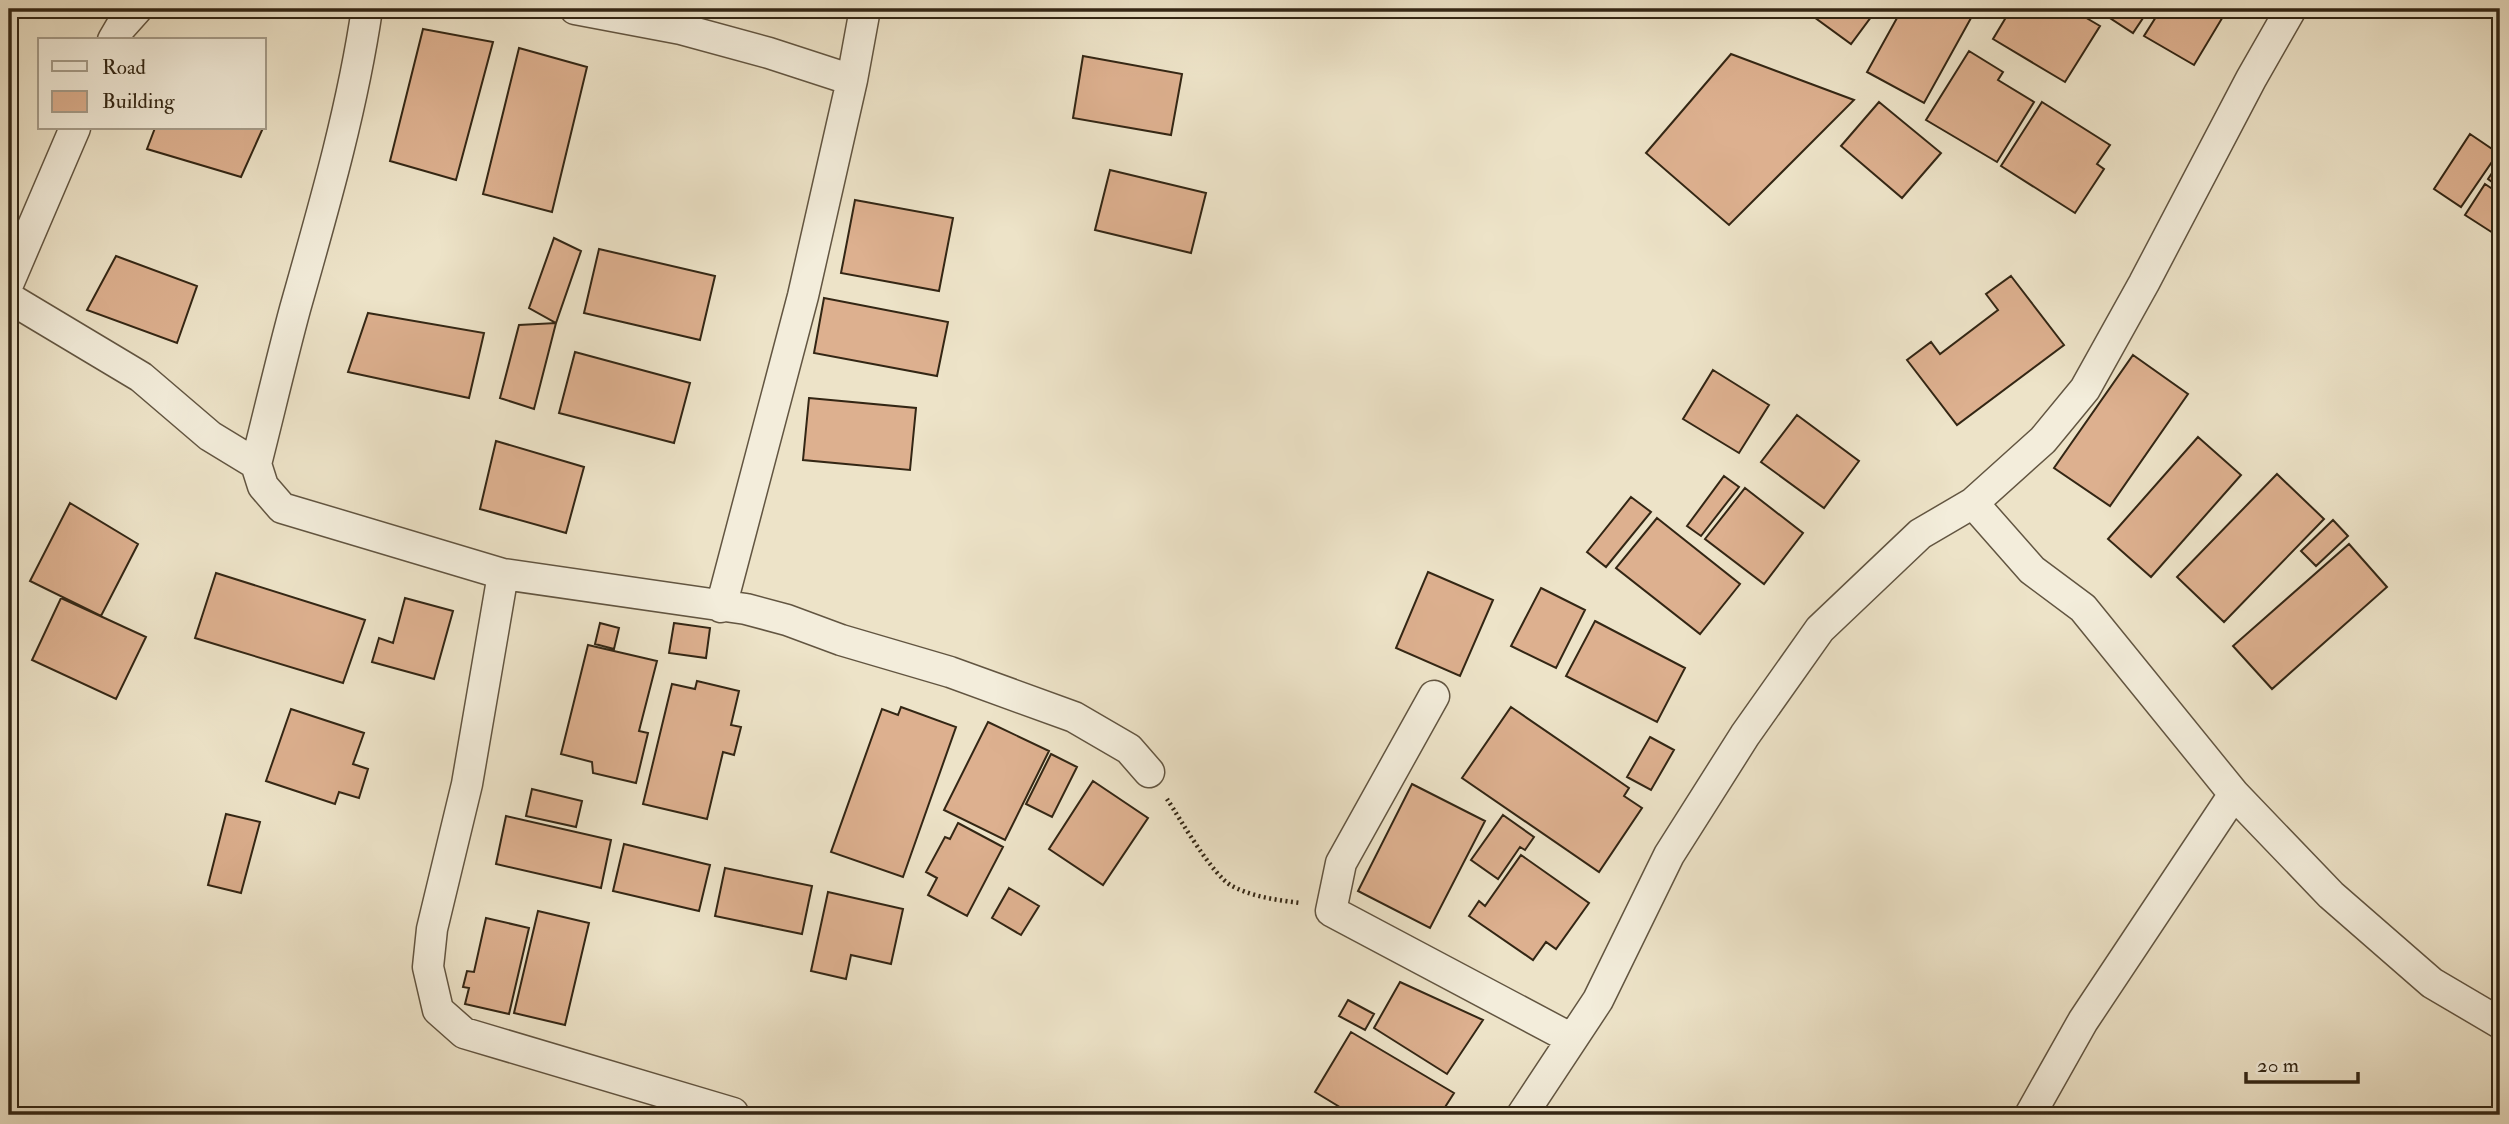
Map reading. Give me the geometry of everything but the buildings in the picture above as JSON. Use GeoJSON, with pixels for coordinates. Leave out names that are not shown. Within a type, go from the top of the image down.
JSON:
{"type":"FeatureCollection","features":[{"type":"Feature","properties":{"kind":"street"},"geometry":{"type":"LineString","coordinates":[[114,38],[137,9]]}},
{"type":"Feature","properties":{"kind":"street"},"geometry":{"type":"LineString","coordinates":[[367,9],[359,62],[333,176],[256,464],[263,486],[282,508],[503,574],[746,609],[787,620],[841,640],[950,672],[1074,717],[1129,749],[1149,772]]}},
{"type":"Feature","properties":{"kind":"street"},"geometry":{"type":"LineString","coordinates":[[575,9],[681,29],[769,53],[852,80]]}},
{"type":"Feature","properties":{"kind":"street"},"geometry":{"type":"LineString","coordinates":[[721,607],[803,296],[852,80],[865,9]]}},
{"type":"Feature","properties":{"kind":"street"},"geometry":{"type":"LineString","coordinates":[[1522,1115],[1598,1000],[1669,855],[1745,735],[1820,629],[1920,534],[1973,503],[2043,440],[2085,389],[2250,79],[2291,9]]}},
{"type":"Feature","properties":{"kind":"street"},"geometry":{"type":"LineString","coordinates":[[9,282],[74,130]]}},
{"type":"Feature","properties":{"kind":"street"},"geometry":{"type":"LineString","coordinates":[[9,298],[141,377],[210,436],[256,464]]}},
{"type":"Feature","properties":{"kind":"street"},"geometry":{"type":"LineString","coordinates":[[1973,503],[2032,570],[2083,608],[2234,794],[2331,895],[2432,984],[2500,1023]]}},
{"type":"Feature","properties":{"kind":"street"},"geometry":{"type":"LineString","coordinates":[[503,574],[467,785],[432,929],[428,967],[438,1010],[464,1033],[733,1114]]}},
{"type":"Feature","properties":{"kind":"street"},"geometry":{"type":"LineString","coordinates":[[1434,695],[1341,863],[1331,911],[1572,1040]]}},
{"type":"Feature","properties":{"kind":"street"},"geometry":{"type":"LineString","coordinates":[[2030,1115],[2083,1021],[2234,794]]}},
{"type":"Feature","properties":{"kind":"path"},"geometry":{"type":"LineString","coordinates":[[1149,772],[1216,872],[1229,885],[1252,895],[1331,911]]}}]}
